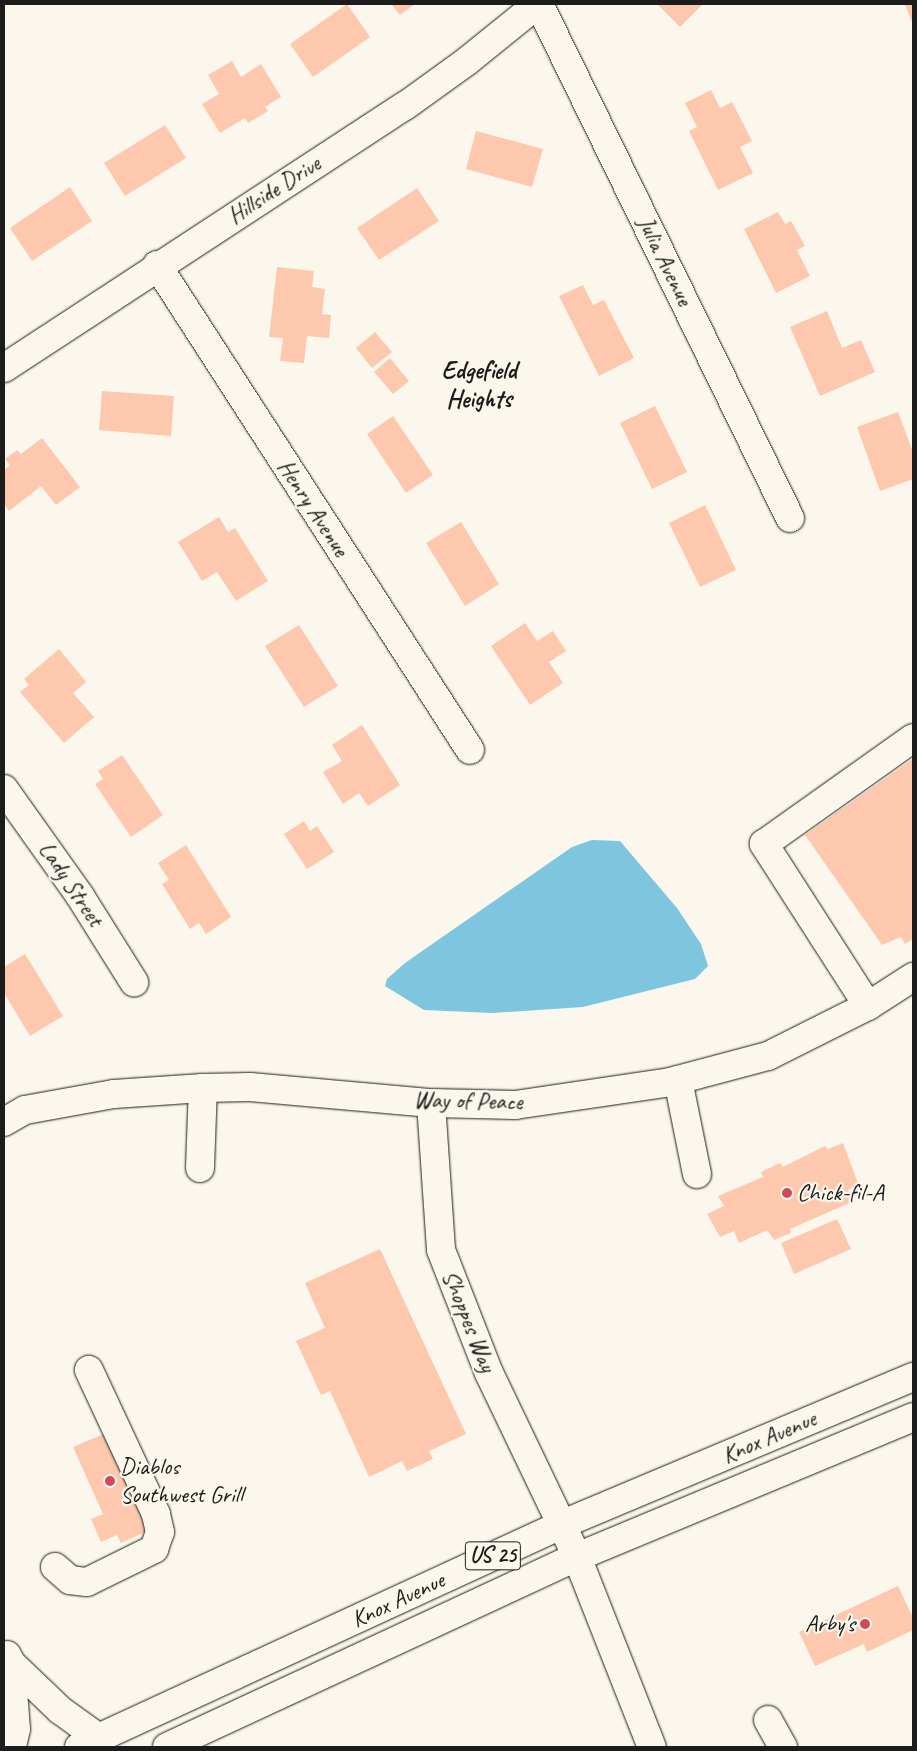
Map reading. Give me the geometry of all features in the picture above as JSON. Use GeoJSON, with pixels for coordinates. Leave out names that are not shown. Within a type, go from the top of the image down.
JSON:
{"type":"FeatureCollection","features":[{"type":"Feature","properties":{"kind":"street","name":"Hillside Drive"},"geometry":{"type":"LineString","coordinates":[[4,368],[157,265],[405,106],[466,62],[538,4]]}},
{"type":"Feature","properties":{"kind":"street","name":"Julia Avenue"},"geometry":{"type":"LineString","coordinates":[[538,4],[790,518]]}},
{"type":"Feature","properties":{"kind":"street","name":"Henry Avenue"},"geometry":{"type":"LineString","coordinates":[[157,265],[470,750]]}},
{"type":"Feature","properties":{"kind":"street"},"geometry":{"type":"LineString","coordinates":[[868,1006],[764,844],[913,738]]}},
{"type":"Feature","properties":{"kind":"street","name":"Lady Street"},"geometry":{"type":"LineString","coordinates":[[4,789],[80,896],[134,982]]}},
{"type":"Feature","properties":{"kind":"street","name":"Way of Peace"},"geometry":{"type":"LineString","coordinates":[[4,1122],[25,1110],[114,1094],[203,1088],[250,1087],[431,1103],[516,1105],[678,1080],[768,1056],[868,1006],[913,977]]}},
{"type":"Feature","properties":{"kind":"street"},"geometry":{"type":"LineString","coordinates":[[678,1080],[697,1174]]}},
{"type":"Feature","properties":{"kind":"street"},"geometry":{"type":"LineString","coordinates":[[200,1168],[203,1088]]}},
{"type":"Feature","properties":{"kind":"street","name":"Shoppes Way"},"geometry":{"type":"LineString","coordinates":[[431,1103],[441,1250],[489,1373],[578,1557],[652,1747]]}},
{"type":"Feature","properties":{"kind":"street"},"geometry":{"type":"LineString","coordinates":[[55,1566],[70,1580],[87,1582],[154,1549],[160,1532],[156,1514],[89,1370]]}},
{"type":"Feature","properties":{"kind":"street","name":"Knox Avenue"},"geometry":{"type":"LineString","coordinates":[[89,1743],[563,1524],[913,1377]]}},
{"type":"Feature","properties":{"kind":"street","name":"Knox Avenue"},"geometry":{"type":"LineString","coordinates":[[167,1747],[578,1557],[913,1417]]}},
{"type":"Feature","properties":{"kind":"street"},"geometry":{"type":"LineString","coordinates":[[8,1655],[89,1743]]}},
{"type":"Feature","properties":{"kind":"street"},"geometry":{"type":"LineString","coordinates":[[8,1655],[16,1729],[12,1747]]}},
{"type":"Feature","properties":{"kind":"street"},"geometry":{"type":"LineString","coordinates":[[768,1720],[783,1747]]}},
{"type":"Feature","properties":{"kind":"water"},"geometry":{"type":"Polygon","coordinates":[[[592,840],[620,841],[677,908],[701,944],[708,966],[695,979],[583,1007],[492,1013],[424,1010],[385,986],[387,979],[405,963],[572,847],[592,840]]]}},
{"type":"Feature","properties":{"kind":"building"},"geometry":{"type":"Polygon","coordinates":[[[347,4],[370,37],[313,77],[290,44],[347,4]]]}},
{"type":"Feature","properties":{"kind":"building"},"geometry":{"type":"Polygon","coordinates":[[[391,4],[415,4],[400,15],[391,4]]]}},
{"type":"Feature","properties":{"kind":"building"},"geometry":{"type":"Polygon","coordinates":[[[657,4],[703,4],[680,27],[657,4]]]}},
{"type":"Feature","properties":{"kind":"building"},"geometry":{"type":"Polygon","coordinates":[[[905,4],[913,4],[913,25],[905,4]]]}},
{"type":"Feature","properties":{"kind":"building"},"geometry":{"type":"Polygon","coordinates":[[[232,61],[241,77],[261,64],[281,97],[265,107],[268,111],[248,123],[245,118],[220,133],[202,104],[219,94],[208,75],[232,61]]]}},
{"type":"Feature","properties":{"kind":"building"},"geometry":{"type":"Polygon","coordinates":[[[711,90],[720,108],[732,102],[752,141],[740,147],[753,173],[718,190],[689,131],[697,127],[685,103],[711,90]]]}},
{"type":"Feature","properties":{"kind":"building"},"geometry":{"type":"Polygon","coordinates":[[[165,125],[186,158],[125,196],[104,163],[165,125]]]}},
{"type":"Feature","properties":{"kind":"building"},"geometry":{"type":"Polygon","coordinates":[[[476,131],[543,149],[532,187],[466,169],[476,131]]]}},
{"type":"Feature","properties":{"kind":"building"},"geometry":{"type":"Polygon","coordinates":[[[70,187],[92,221],[32,261],[10,228],[70,187]]]}},
{"type":"Feature","properties":{"kind":"building"},"geometry":{"type":"Polygon","coordinates":[[[417,188],[439,221],[379,260],[357,228],[417,188]]]}},
{"type":"Feature","properties":{"kind":"building"},"geometry":{"type":"Polygon","coordinates":[[[778,212],[785,224],[791,221],[805,246],[797,250],[810,276],[776,293],[744,229],[778,212]]]}},
{"type":"Feature","properties":{"kind":"building"},"geometry":{"type":"Polygon","coordinates":[[[277,267],[314,271],[312,287],[325,289],[322,314],[331,315],[329,338],[307,336],[304,363],[280,361],[283,338],[269,337],[277,267]]]}},
{"type":"Feature","properties":{"kind":"building"},"geometry":{"type":"Polygon","coordinates":[[[583,285],[593,305],[604,300],[634,358],[599,376],[559,296],[583,285]]]}},
{"type":"Feature","properties":{"kind":"building"},"geometry":{"type":"Polygon","coordinates":[[[827,311],[842,348],[861,340],[875,372],[820,396],[790,327],[827,311]]]}},
{"type":"Feature","properties":{"kind":"building"},"geometry":{"type":"Polygon","coordinates":[[[375,332],[392,352],[372,368],[356,348],[375,332]]]}},
{"type":"Feature","properties":{"kind":"building"},"geometry":{"type":"Polygon","coordinates":[[[390,358],[409,381],[393,394],[374,372],[390,358]]]}},
{"type":"Feature","properties":{"kind":"building"},"geometry":{"type":"Polygon","coordinates":[[[102,391],[174,396],[171,436],[99,430],[102,391]]]}},
{"type":"Feature","properties":{"kind":"building"},"geometry":{"type":"Polygon","coordinates":[[[655,406],[687,472],[652,489],[620,423],[655,406]]]}},
{"type":"Feature","properties":{"kind":"building"},"geometry":{"type":"Polygon","coordinates":[[[898,412],[913,452],[913,479],[880,491],[857,427],[898,412]]]}},
{"type":"Feature","properties":{"kind":"building"},"geometry":{"type":"Polygon","coordinates":[[[393,416],[433,475],[406,493],[367,434],[393,416]]]}},
{"type":"Feature","properties":{"kind":"building"},"geometry":{"type":"Polygon","coordinates":[[[42,438],[80,487],[56,505],[41,486],[9,511],[4,504],[4,470],[10,465],[5,459],[17,450],[21,454],[42,438]]]}},
{"type":"Feature","properties":{"kind":"building"},"geometry":{"type":"Polygon","coordinates":[[[705,505],[736,570],[700,587],[669,523],[705,505]]]}},
{"type":"Feature","properties":{"kind":"building"},"geometry":{"type":"Polygon","coordinates":[[[219,517],[228,532],[235,528],[268,581],[236,601],[217,572],[202,581],[178,542],[219,517]]]}},
{"type":"Feature","properties":{"kind":"building"},"geometry":{"type":"Polygon","coordinates":[[[461,522],[499,584],[465,606],[426,543],[461,522]]]}},
{"type":"Feature","properties":{"kind":"building"},"geometry":{"type":"Polygon","coordinates":[[[525,623],[537,641],[553,631],[566,651],[549,662],[563,683],[530,705],[491,646],[525,623]]]}},
{"type":"Feature","properties":{"kind":"building"},"geometry":{"type":"Polygon","coordinates":[[[299,625],[338,686],[304,707],[265,646],[299,625]]]}},
{"type":"Feature","properties":{"kind":"building"},"geometry":{"type":"Polygon","coordinates":[[[59,649],[86,682],[73,693],[94,717],[64,743],[20,692],[29,685],[24,679],[59,649]]]}},
{"type":"Feature","properties":{"kind":"building"},"geometry":{"type":"Polygon","coordinates":[[[362,725],[400,785],[368,806],[359,793],[343,804],[323,772],[342,761],[332,745],[362,725]]]}},
{"type":"Feature","properties":{"kind":"building"},"geometry":{"type":"Polygon","coordinates":[[[122,755],[163,815],[131,837],[95,784],[103,779],[98,771],[122,755]]]}},
{"type":"Feature","properties":{"kind":"building"},"geometry":{"type":"Polygon","coordinates":[[[913,759],[913,939],[905,944],[901,937],[882,945],[805,835],[913,759]]]}},
{"type":"Feature","properties":{"kind":"building"},"geometry":{"type":"Polygon","coordinates":[[[304,821],[310,831],[317,826],[334,852],[307,869],[284,834],[304,821]]]}},
{"type":"Feature","properties":{"kind":"building"},"geometry":{"type":"Polygon","coordinates":[[[186,845],[231,917],[206,934],[199,923],[190,929],[162,884],[169,880],[158,863],[186,845]]]}},
{"type":"Feature","properties":{"kind":"building"},"geometry":{"type":"Polygon","coordinates":[[[25,954],[63,1016],[30,1036],[4,993],[4,967],[25,954]]]}},
{"type":"Feature","properties":{"kind":"building","name":"Chick-fil-A"},"geometry":{"type":"Polygon","coordinates":[[[843,1143],[859,1186],[848,1190],[854,1201],[790,1229],[791,1233],[774,1240],[767,1230],[739,1243],[734,1231],[720,1237],[707,1214],[724,1206],[718,1196],[763,1177],[761,1172],[780,1163],[783,1167],[825,1146],[828,1149],[843,1143]]]}},
{"type":"Feature","properties":{"kind":"building"},"geometry":{"type":"Polygon","coordinates":[[[837,1219],[851,1249],[794,1274],[781,1243],[837,1219]]]}},
{"type":"Feature","properties":{"kind":"building"},"geometry":{"type":"Polygon","coordinates":[[[380,1249],[466,1434],[429,1451],[433,1459],[407,1471],[402,1461],[369,1477],[330,1391],[321,1395],[296,1341],[325,1328],[305,1283],[380,1249]]]}},
{"type":"Feature","properties":{"kind":"building","name":"Diablos Southwest Grill"},"geometry":{"type":"Polygon","coordinates":[[[111,1431],[154,1528],[121,1543],[117,1535],[101,1542],[91,1519],[103,1514],[73,1447],[111,1431]]]}},
{"type":"Feature","properties":{"kind":"building","name":"Arby's"},"geometry":{"type":"Polygon","coordinates":[[[898,1586],[913,1618],[913,1630],[867,1652],[864,1644],[815,1666],[799,1632],[898,1586]]]}},
{"type":"Feature","properties":{"kind":"place","name":"Chick-fil-A"},"geometry":{"type":"Point","coordinates":[787,1193]}},
{"type":"Feature","properties":{"kind":"place","name":"Diablos Southwest Grill"},"geometry":{"type":"Point","coordinates":[110,1481]}},
{"type":"Feature","properties":{"kind":"place","name":"Arby's"},"geometry":{"type":"Point","coordinates":[865,1624]}},
{"type":"Feature","properties":{"kind":"district","name":"Edgefield Heights"},"geometry":{"type":"Point","coordinates":[479,386]}}]}
